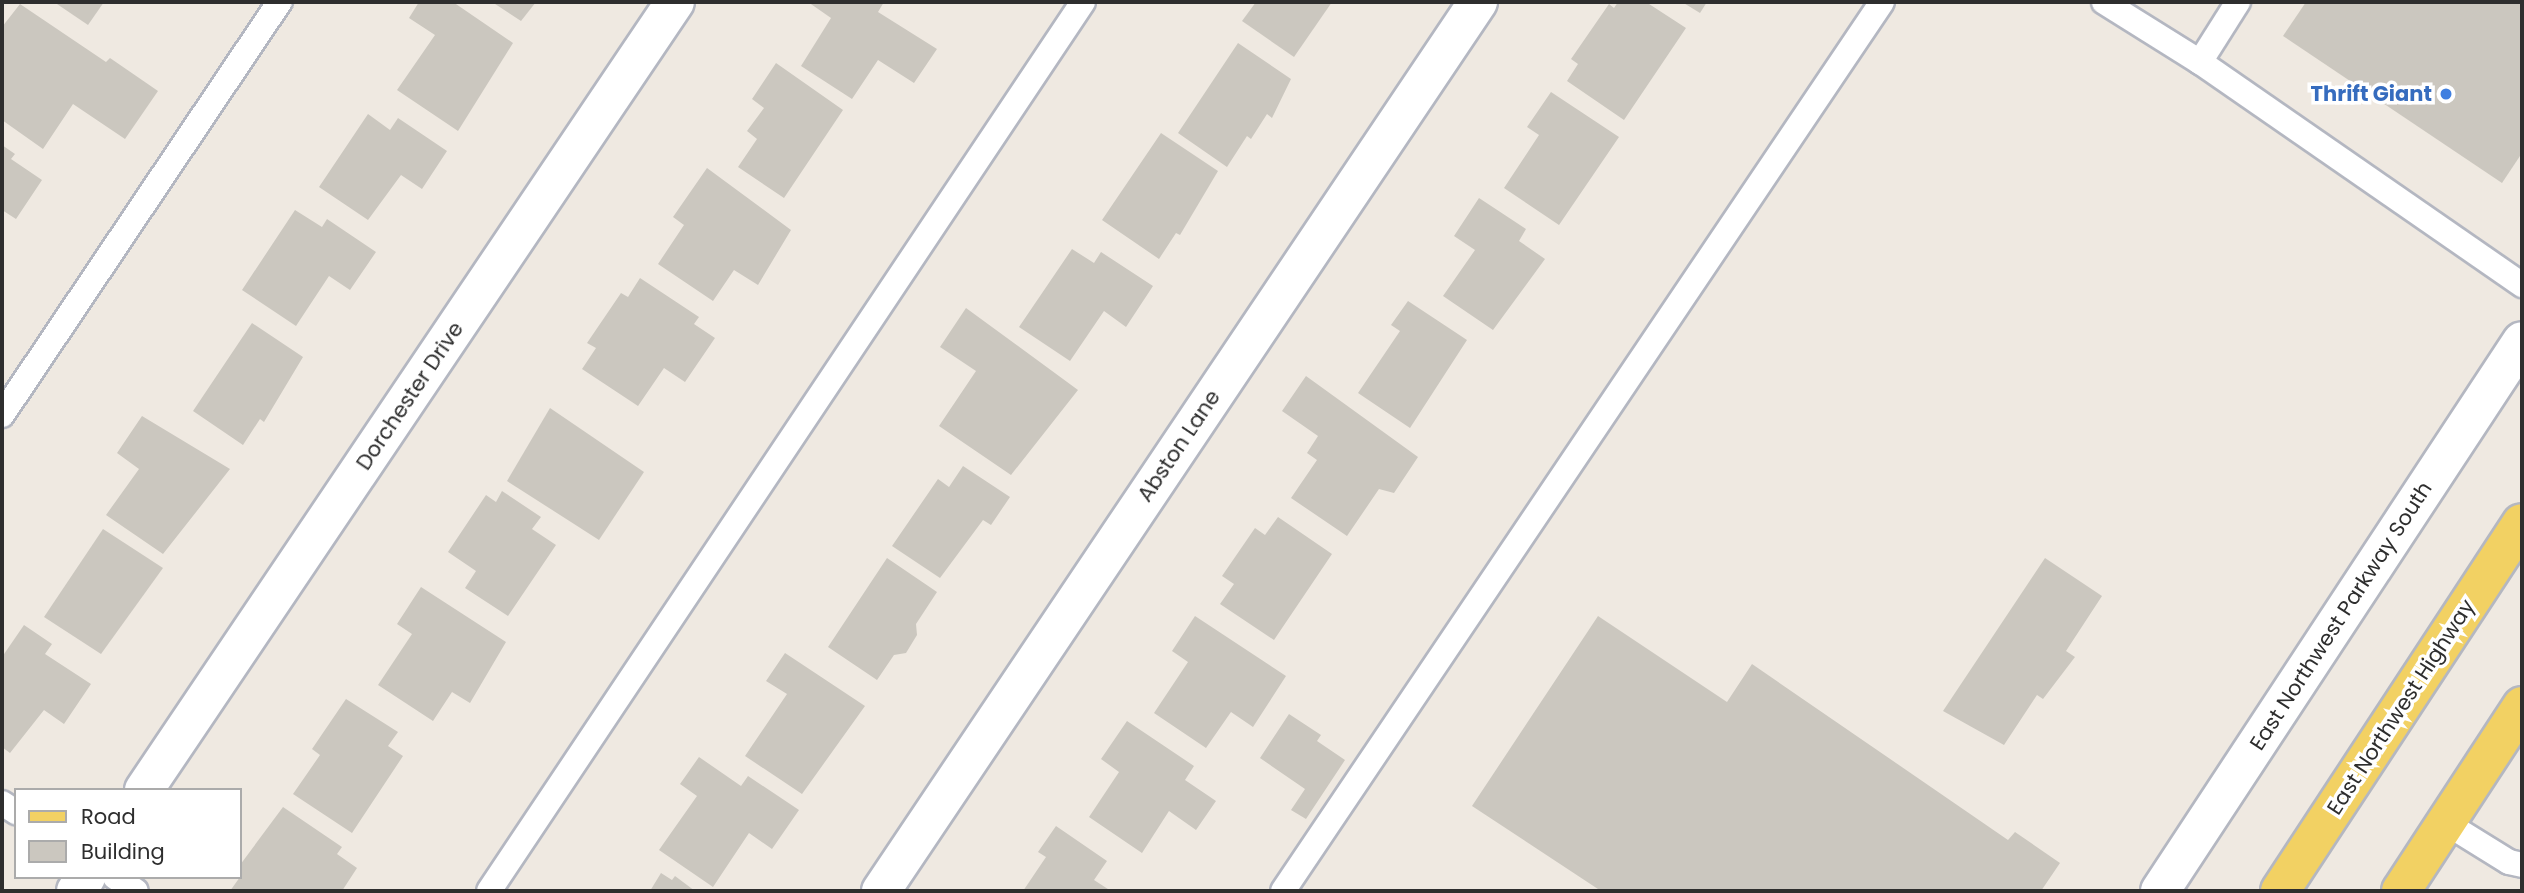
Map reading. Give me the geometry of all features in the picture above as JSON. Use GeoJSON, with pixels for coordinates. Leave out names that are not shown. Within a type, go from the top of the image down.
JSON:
{"type":"FeatureCollection","features":[{"type":"Feature","properties":{"kind":"main road","name":"East Northwest Highway"},"geometry":{"type":"LineString","coordinates":[[2280,891],[2522,523]]}},
{"type":"Feature","properties":{"kind":"main road"},"geometry":{"type":"LineString","coordinates":[[2401,891],[2522,706]]}},
{"type":"Feature","properties":{"kind":"street","name":"Dorchester Drive"},"geometry":{"type":"LineString","coordinates":[[145,788],[675,2]]}},
{"type":"Feature","properties":{"kind":"street","name":"Abston Lane"},"geometry":{"type":"LineString","coordinates":[[881,891],[1478,2]]}},
{"type":"Feature","properties":{"kind":"street","name":"East Northwest Parkway South"},"geometry":{"type":"LineString","coordinates":[[2160,891],[2522,341]]}},
{"type":"Feature","properties":{"kind":"lane"},"geometry":{"type":"LineString","coordinates":[[2,415],[280,2]]}},
{"type":"Feature","properties":{"kind":"lane"},"geometry":{"type":"LineString","coordinates":[[489,891],[1083,2]]}},
{"type":"Feature","properties":{"kind":"lane"},"geometry":{"type":"LineString","coordinates":[[1283,891],[1882,2]]}},
{"type":"Feature","properties":{"kind":"lane"},"geometry":{"type":"LineString","coordinates":[[2104,2],[2200,62],[2522,285]]}},
{"type":"Feature","properties":{"kind":"lane"},"geometry":{"type":"LineString","coordinates":[[2200,62],[2238,2]]}},
{"type":"Feature","properties":{"kind":"lane"},"geometry":{"type":"LineString","coordinates":[[2446,823],[2509,862],[2522,865]]}},
{"type":"Feature","properties":{"kind":"lane"},"geometry":{"type":"LineString","coordinates":[[118,879],[136,891]]}},
{"type":"Feature","properties":{"kind":"building"},"geometry":{"type":"Polygon","coordinates":[[[54,2],[104,2],[88,25],[54,2]]]}},
{"type":"Feature","properties":{"kind":"building"},"geometry":{"type":"Polygon","coordinates":[[[419,2],[453,2],[513,43],[458,131],[397,90],[435,35],[409,18],[419,2]]]}},
{"type":"Feature","properties":{"kind":"building"},"geometry":{"type":"Polygon","coordinates":[[[492,2],[536,2],[521,21],[492,2]]]}},
{"type":"Feature","properties":{"kind":"building"},"geometry":{"type":"Polygon","coordinates":[[[808,2],[884,2],[878,12],[937,49],[914,83],[878,60],[852,99],[801,66],[831,18],[808,2]]]}},
{"type":"Feature","properties":{"kind":"building"},"geometry":{"type":"Polygon","coordinates":[[[1256,2],[1332,2],[1294,57],[1242,21],[1256,2]]]}},
{"type":"Feature","properties":{"kind":"building"},"geometry":{"type":"Polygon","coordinates":[[[1618,2],[1646,2],[1686,28],[1624,120],[1567,81],[1578,64],[1571,59],[1609,4],[1614,8],[1618,2]]]}},
{"type":"Feature","properties":{"kind":"building"},"geometry":{"type":"Polygon","coordinates":[[[1682,2],[1707,2],[1700,13],[1682,2]]]}},
{"type":"Feature","properties":{"kind":"building","name":"Thrift Giant"},"geometry":{"type":"Polygon","coordinates":[[[2306,2],[2522,2],[2522,153],[2502,183],[2283,36],[2306,2]]]}},
{"type":"Feature","properties":{"kind":"building"},"geometry":{"type":"Polygon","coordinates":[[[20,4],[106,62],[110,58],[158,91],[125,139],[73,104],[43,149],[2,120],[2,27],[20,4]]]}},
{"type":"Feature","properties":{"kind":"building"},"geometry":{"type":"Polygon","coordinates":[[[1238,43],[1291,79],[1272,118],[1267,114],[1251,139],[1247,136],[1227,167],[1178,133],[1238,43]]]}},
{"type":"Feature","properties":{"kind":"building"},"geometry":{"type":"Polygon","coordinates":[[[776,63],[843,110],[784,198],[738,167],[757,139],[747,131],[764,108],[752,99],[776,63]]]}},
{"type":"Feature","properties":{"kind":"building"},"geometry":{"type":"Polygon","coordinates":[[[1551,92],[1619,137],[1559,225],[1504,188],[1539,135],[1527,127],[1551,92]]]}},
{"type":"Feature","properties":{"kind":"building"},"geometry":{"type":"Polygon","coordinates":[[[368,114],[390,130],[398,118],[447,151],[422,189],[401,175],[368,220],[319,187],[368,114]]]}},
{"type":"Feature","properties":{"kind":"building"},"geometry":{"type":"Polygon","coordinates":[[[1161,133],[1218,171],[1180,235],[1176,233],[1159,259],[1102,220],[1161,133]]]}},
{"type":"Feature","properties":{"kind":"building"},"geometry":{"type":"Polygon","coordinates":[[[2,145],[15,154],[11,159],[42,180],[16,219],[2,210],[2,145]]]}},
{"type":"Feature","properties":{"kind":"building"},"geometry":{"type":"Polygon","coordinates":[[[707,168],[791,230],[758,285],[734,270],[713,301],[658,264],[684,225],[673,217],[707,168]]]}},
{"type":"Feature","properties":{"kind":"building"},"geometry":{"type":"Polygon","coordinates":[[[1479,198],[1526,229],[1519,241],[1545,259],[1493,330],[1443,296],[1475,250],[1454,236],[1479,198]]]}},
{"type":"Feature","properties":{"kind":"building"},"geometry":{"type":"Polygon","coordinates":[[[295,210],[322,227],[327,219],[376,252],[350,290],[329,276],[296,326],[242,290],[295,210]]]}},
{"type":"Feature","properties":{"kind":"building"},"geometry":{"type":"Polygon","coordinates":[[[1072,249],[1094,263],[1101,252],[1153,286],[1126,327],[1104,311],[1070,361],[1019,327],[1072,249]]]}},
{"type":"Feature","properties":{"kind":"building"},"geometry":{"type":"Polygon","coordinates":[[[640,278],[699,317],[694,324],[715,338],[685,382],[664,368],[638,406],[582,369],[596,348],[587,343],[621,293],[628,297],[640,278]]]}},
{"type":"Feature","properties":{"kind":"building"},"geometry":{"type":"Polygon","coordinates":[[[1408,301],[1467,340],[1410,428],[1358,393],[1400,331],[1391,325],[1408,301]]]}},
{"type":"Feature","properties":{"kind":"building"},"geometry":{"type":"Polygon","coordinates":[[[966,308],[1078,390],[1011,475],[939,426],[976,371],[940,347],[966,308]]]}},
{"type":"Feature","properties":{"kind":"building"},"geometry":{"type":"Polygon","coordinates":[[[252,323],[303,357],[264,422],[260,419],[243,445],[193,411],[252,323]]]}},
{"type":"Feature","properties":{"kind":"building"},"geometry":{"type":"Polygon","coordinates":[[[1306,376],[1418,457],[1394,493],[1379,489],[1347,536],[1291,498],[1317,460],[1307,453],[1318,436],[1282,411],[1306,376]]]}},
{"type":"Feature","properties":{"kind":"building"},"geometry":{"type":"Polygon","coordinates":[[[550,408],[644,472],[599,540],[507,481],[550,408]]]}},
{"type":"Feature","properties":{"kind":"building"},"geometry":{"type":"Polygon","coordinates":[[[142,416],[230,469],[163,554],[106,515],[139,469],[117,453],[142,416]]]}},
{"type":"Feature","properties":{"kind":"building"},"geometry":{"type":"Polygon","coordinates":[[[963,466],[1010,497],[991,525],[983,520],[940,578],[892,546],[938,479],[949,487],[963,466]]]}},
{"type":"Feature","properties":{"kind":"building"},"geometry":{"type":"Polygon","coordinates":[[[502,491],[541,517],[532,529],[556,545],[508,616],[465,588],[476,571],[448,552],[486,495],[496,502],[502,491]]]}},
{"type":"Feature","properties":{"kind":"building"},"geometry":{"type":"Polygon","coordinates":[[[1278,517],[1332,554],[1274,640],[1220,604],[1234,584],[1222,576],[1255,528],[1265,535],[1278,517]]]}},
{"type":"Feature","properties":{"kind":"building"},"geometry":{"type":"Polygon","coordinates":[[[103,529],[163,568],[101,654],[44,617],[103,529]]]}},
{"type":"Feature","properties":{"kind":"building"},"geometry":{"type":"Polygon","coordinates":[[[887,558],[937,592],[916,624],[917,635],[906,653],[894,655],[877,680],[828,647],[887,558]]]}},
{"type":"Feature","properties":{"kind":"building"},"geometry":{"type":"Polygon","coordinates":[[[2045,558],[2102,596],[2066,651],[2075,657],[2043,699],[2037,695],[2004,745],[1943,711],[2045,558]]]}},
{"type":"Feature","properties":{"kind":"building"},"geometry":{"type":"Polygon","coordinates":[[[421,587],[506,642],[470,703],[452,692],[433,721],[378,685],[412,634],[397,624],[421,587]]]}},
{"type":"Feature","properties":{"kind":"building"},"geometry":{"type":"Polygon","coordinates":[[[1195,616],[1286,676],[1253,727],[1231,712],[1206,748],[1154,713],[1188,662],[1172,651],[1195,616]]]}},
{"type":"Feature","properties":{"kind":"building"},"geometry":{"type":"Polygon","coordinates":[[[1598,616],[1727,702],[1752,664],[2008,840],[2015,832],[2060,863],[2041,891],[1601,891],[1472,806],[1598,616]]]}},
{"type":"Feature","properties":{"kind":"building"},"geometry":{"type":"Polygon","coordinates":[[[24,625],[52,644],[45,654],[91,684],[64,724],[44,710],[10,753],[2,747],[2,657],[24,625]]]}},
{"type":"Feature","properties":{"kind":"building"},"geometry":{"type":"Polygon","coordinates":[[[785,653],[865,706],[802,794],[745,756],[787,694],[766,681],[785,653]]]}},
{"type":"Feature","properties":{"kind":"building"},"geometry":{"type":"Polygon","coordinates":[[[346,699],[398,732],[388,746],[403,756],[352,833],[293,794],[320,755],[312,749],[346,699]]]}},
{"type":"Feature","properties":{"kind":"building"},"geometry":{"type":"Polygon","coordinates":[[[1289,714],[1321,735],[1317,741],[1345,760],[1306,819],[1291,810],[1305,789],[1260,758],[1289,714]]]}},
{"type":"Feature","properties":{"kind":"building"},"geometry":{"type":"Polygon","coordinates":[[[1127,721],[1194,766],[1185,780],[1216,801],[1196,830],[1169,811],[1142,853],[1089,817],[1119,772],[1101,759],[1127,721]]]}},
{"type":"Feature","properties":{"kind":"building"},"geometry":{"type":"Polygon","coordinates":[[[699,757],[741,786],[748,776],[799,810],[772,849],[749,833],[713,887],[659,850],[697,796],[680,784],[699,757]]]}},
{"type":"Feature","properties":{"kind":"building"},"geometry":{"type":"Polygon","coordinates":[[[283,807],[342,847],[337,854],[357,868],[342,891],[230,891],[239,879],[242,879],[242,862],[283,807]]]}},
{"type":"Feature","properties":{"kind":"building"},"geometry":{"type":"Polygon","coordinates":[[[1056,826],[1107,861],[1094,880],[1111,891],[1023,891],[1046,857],[1038,852],[1056,826]]]}},
{"type":"Feature","properties":{"kind":"building"},"geometry":{"type":"Polygon","coordinates":[[[661,873],[672,880],[675,876],[695,891],[650,891],[661,873]]]}},
{"type":"Feature","properties":{"kind":"place","name":"Thrift Giant"},"geometry":{"type":"Point","coordinates":[2446,94]}}]}
